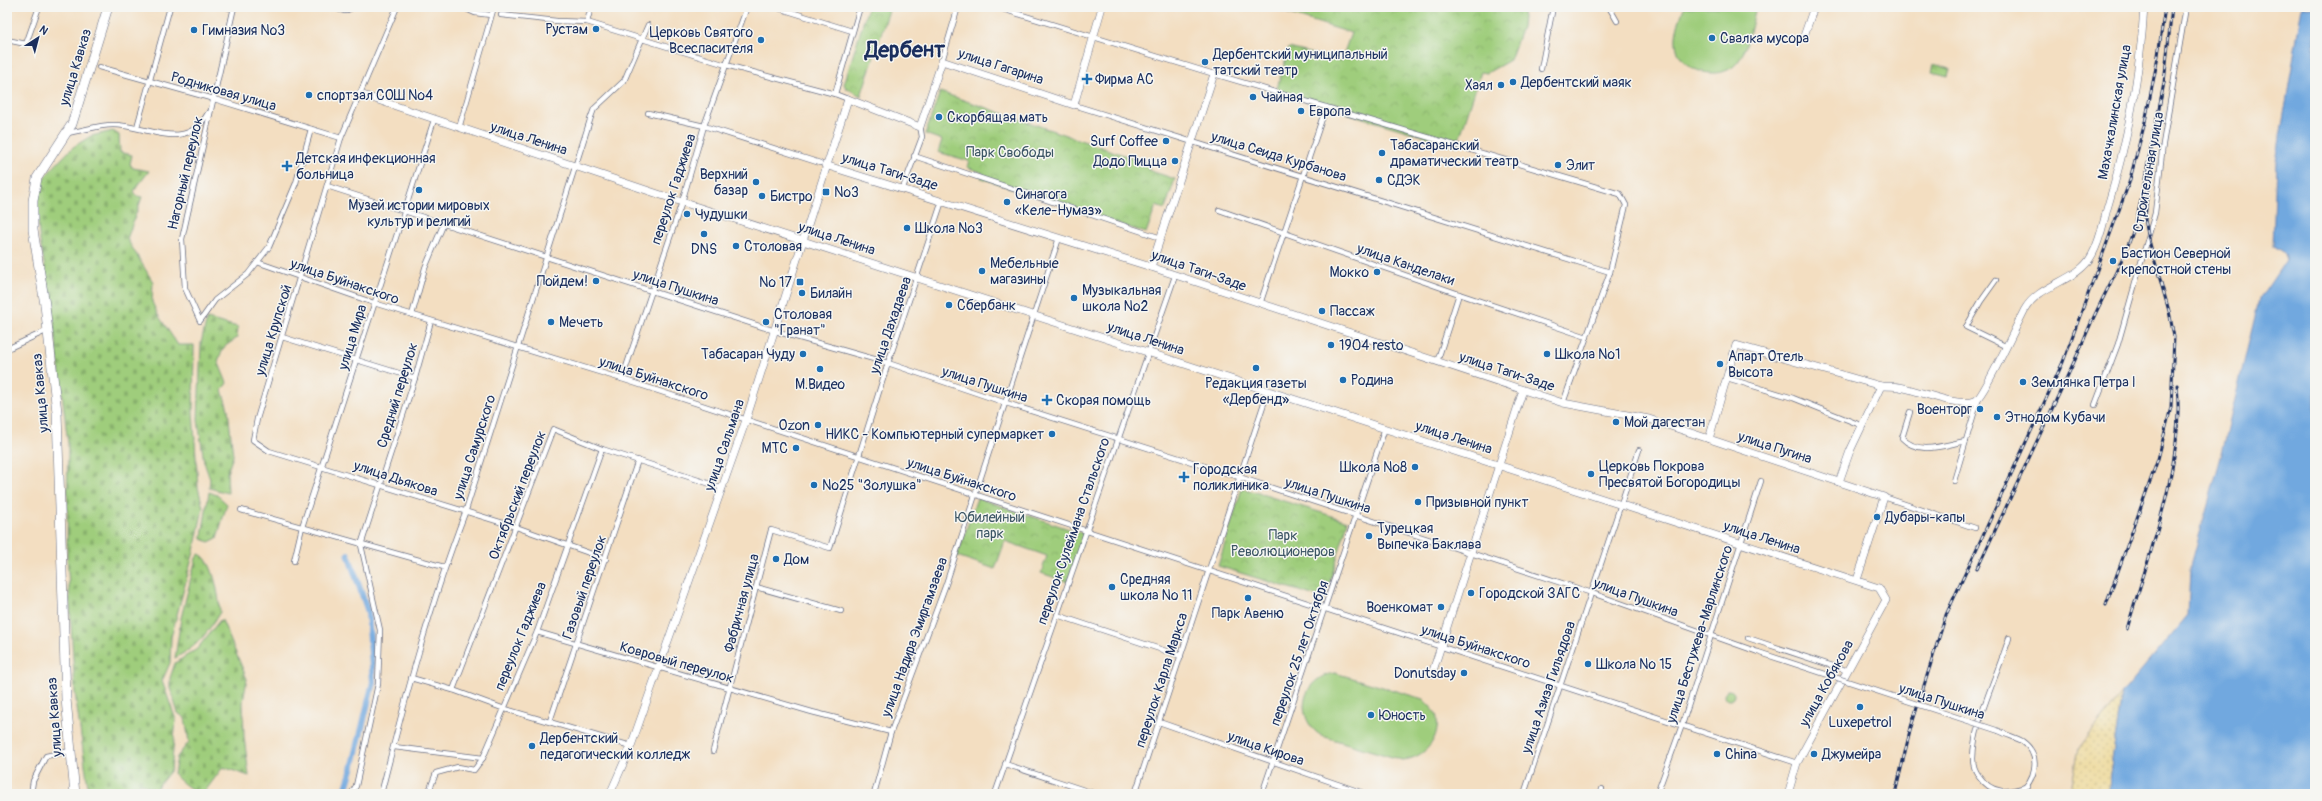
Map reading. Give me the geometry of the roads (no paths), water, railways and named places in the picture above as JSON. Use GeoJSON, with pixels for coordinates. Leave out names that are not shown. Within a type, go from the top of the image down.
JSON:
{"type":"FeatureCollection","features":[{"type":"Feature","properties":{"kind":"highway","name":"улица Кавказ"},"geometry":{"type":"LineString","coordinates":[[75,794],[70,751],[62,609],[58,434],[48,330],[33,230],[32,200],[37,178],[67,133],[78,108],[108,7]]}},
{"type":"Feature","properties":{"kind":"street"},"geometry":{"type":"LineString","coordinates":[[7,40],[26,44],[38,7]]}},
{"type":"Feature","properties":{"kind":"street"},"geometry":{"type":"LineString","coordinates":[[137,127],[148,81],[170,7]]}},
{"type":"Feature","properties":{"kind":"street"},"geometry":{"type":"LineString","coordinates":[[227,7],[234,8]]}},
{"type":"Feature","properties":{"kind":"street"},"geometry":{"type":"LineString","coordinates":[[330,7],[345,9],[354,7]]}},
{"type":"Feature","properties":{"kind":"street","name":"улица Крупской"},"geometry":{"type":"LineString","coordinates":[[253,435],[301,278],[341,138],[397,7]]}},
{"type":"Feature","properties":{"kind":"street"},"geometry":{"type":"LineString","coordinates":[[462,7],[475,13],[491,15]]}},
{"type":"Feature","properties":{"kind":"street"},"geometry":{"type":"LineString","coordinates":[[458,128],[494,7]]}},
{"type":"Feature","properties":{"kind":"street"},"geometry":{"type":"LineString","coordinates":[[587,22],[591,7]]}},
{"type":"Feature","properties":{"kind":"street","name":"переулок Гаджиева"},"geometry":{"type":"LineString","coordinates":[[622,379],[682,202],[704,126],[726,65],[734,49],[747,7]]}},
{"type":"Feature","properties":{"kind":"street"},"geometry":{"type":"LineString","coordinates":[[775,7],[852,31]]}},
{"type":"Feature","properties":{"kind":"street"},"geometry":{"type":"LineString","coordinates":[[835,94],[860,7]]}},
{"type":"Feature","properties":{"kind":"street"},"geometry":{"type":"LineString","coordinates":[[903,188],[922,137],[920,126],[958,7]]}},
{"type":"Feature","properties":{"kind":"street"},"geometry":{"type":"LineString","coordinates":[[996,7],[1214,74],[1620,194],[1626,205],[1610,272],[1563,403]]}},
{"type":"Feature","properties":{"kind":"street","name":"улица Гагарина"},"geometry":{"type":"LineString","coordinates":[[1074,105],[1101,7]]}},
{"type":"Feature","properties":{"kind":"street"},"geometry":{"type":"LineString","coordinates":[[1541,69],[1553,7]]}},
{"type":"Feature","properties":{"kind":"street"},"geometry":{"type":"LineString","coordinates":[[1609,7],[1617,21]]}},
{"type":"Feature","properties":{"kind":"street"},"geometry":{"type":"LineString","coordinates":[[1804,36],[1814,7]]}},
{"type":"Feature","properties":{"kind":"street","name":"Махачкалинская улица"},"geometry":{"type":"LineString","coordinates":[[2005,346],[2028,303],[2058,282],[2080,271],[2095,248],[2122,157],[2142,30],[2144,7]]}},
{"type":"Feature","properties":{"kind":"street","name":"Строительная улица"},"geometry":{"type":"LineString","coordinates":[[2095,405],[2118,344],[2155,213],[2163,144],[2186,7]]}},
{"type":"Feature","properties":{"kind":"street","name":"Нагорный переулок"},"geometry":{"type":"LineString","coordinates":[[234,8],[182,239],[185,288],[200,321],[215,300],[248,274],[257,262]]}},
{"type":"Feature","properties":{"kind":"street"},"geometry":{"type":"LineString","coordinates":[[501,15],[557,21],[587,22],[643,38],[726,65],[835,94],[920,126]]}},
{"type":"Feature","properties":{"kind":"street"},"geometry":{"type":"LineString","coordinates":[[643,38],[648,25]]}},
{"type":"Feature","properties":{"kind":"street","name":"улица Гагарина"},"geometry":{"type":"LineString","coordinates":[[942,60],[1074,103],[1093,37]]}},
{"type":"Feature","properties":{"kind":"street","name":"улица Самурского"},"geometry":{"type":"LineString","coordinates":[[381,794],[411,678],[444,567],[464,513],[594,108],[624,81],[643,38]]}},
{"type":"Feature","properties":{"kind":"street","name":"улица Сеида Курбанова"},"geometry":{"type":"LineString","coordinates":[[942,60],[1074,105],[1610,272]]}},
{"type":"Feature","properties":{"kind":"street","name":"Родниковая улица"},"geometry":{"type":"LineString","coordinates":[[99,67],[214,99],[341,138]]}},
{"type":"Feature","properties":{"kind":"street"},"geometry":{"type":"LineString","coordinates":[[1151,267],[1214,74]]}},
{"type":"Feature","properties":{"kind":"street","name":"улица Ленина"},"geometry":{"type":"LineString","coordinates":[[360,94],[682,202],[1879,588]]}},
{"type":"Feature","properties":{"kind":"street","name":"улица Сальмана"},"geometry":{"type":"LineString","coordinates":[[610,794],[631,746],[723,488],[803,241],[823,164],[848,99]]}},
{"type":"Feature","properties":{"kind":"street"},"geometry":{"type":"LineString","coordinates":[[1260,304],[1326,107]]}},
{"type":"Feature","properties":{"kind":"street"},"geometry":{"type":"LineString","coordinates":[[67,133],[112,125],[137,127],[160,134],[182,136],[196,128],[210,110]]}},
{"type":"Feature","properties":{"kind":"street","name":"улица Таги-Заде"},"geometry":{"type":"LineString","coordinates":[[648,113],[704,126],[903,188],[1151,267],[1563,403]]}},
{"type":"Feature","properties":{"kind":"street","name":"улица Мира"},"geometry":{"type":"LineString","coordinates":[[294,561],[302,527],[323,467],[374,303],[434,120]]}},
{"type":"Feature","properties":{"kind":"street"},"geometry":{"type":"LineString","coordinates":[[257,262],[269,247],[293,190],[311,129]]}},
{"type":"Feature","properties":{"kind":"street"},"geometry":{"type":"LineString","coordinates":[[914,156],[1161,238]]}},
{"type":"Feature","properties":{"kind":"street","name":"улица Пушкина"},"geometry":{"type":"LineString","coordinates":[[327,186],[775,331],[888,363],[1006,403],[1239,477],[1592,593],[1709,636],[1999,732],[2021,741],[2029,747],[2036,760],[2028,786]]}},
{"type":"Feature","properties":{"kind":"street","name":"улица Дахадаева"},"geometry":{"type":"LineString","coordinates":[[771,530],[830,548],[888,363],[942,201]]}},
{"type":"Feature","properties":{"kind":"street","name":"улица Канделаки"},"geometry":{"type":"LineString","coordinates":[[1219,210],[1587,337]]}},
{"type":"Feature","properties":{"kind":"street"},"geometry":{"type":"LineString","coordinates":[[412,315],[425,268],[444,223]]}},
{"type":"Feature","properties":{"kind":"street","name":"улица Надира Эмиргамзаева"},"geometry":{"type":"LineString","coordinates":[[874,794],[891,732],[929,632],[974,494],[1006,403],[1059,238]]}},
{"type":"Feature","properties":{"kind":"street","name":"улица Буйнакского"},"geometry":{"type":"LineString","coordinates":[[257,262],[374,303],[622,379],[1797,763]]}},
{"type":"Feature","properties":{"kind":"street","name":"переулок Сулеймана Стальского"},"geometry":{"type":"LineString","coordinates":[[995,794],[1175,276]]}},
{"type":"Feature","properties":{"kind":"street"},"geometry":{"type":"LineString","coordinates":[[1954,481],[1978,399],[1986,388],[2005,346],[1966,327],[1981,301],[1996,280]]}},
{"type":"Feature","properties":{"kind":"street"},"geometry":{"type":"LineString","coordinates":[[1437,362],[1459,294]]}},
{"type":"Feature","properties":{"kind":"street","name":"Средний переулок"},"geometry":{"type":"LineString","coordinates":[[361,545],[415,378],[431,321]]}},
{"type":"Feature","properties":{"kind":"street"},"geometry":{"type":"LineString","coordinates":[[7,349],[48,330]]}},
{"type":"Feature","properties":{"kind":"street"},"geometry":{"type":"LineString","coordinates":[[282,337],[415,378]]}},
{"type":"Feature","properties":{"kind":"street"},"geometry":{"type":"LineString","coordinates":[[1709,439],[1736,345],[1881,386],[1898,386],[1965,403],[1978,399]]}},
{"type":"Feature","properties":{"kind":"street"},"geometry":{"type":"LineString","coordinates":[[1727,378],[1793,398],[1863,426]]}},
{"type":"Feature","properties":{"kind":"street"},"geometry":{"type":"LineString","coordinates":[[1839,482],[1850,451],[1881,386]]}},
{"type":"Feature","properties":{"kind":"street"},"geometry":{"type":"LineString","coordinates":[[1432,674],[1498,465],[1524,390]]}},
{"type":"Feature","properties":{"kind":"street","name":"переулок Карла Маркса"},"geometry":{"type":"LineString","coordinates":[[1135,794],[1268,391]]}},
{"type":"Feature","properties":{"kind":"street","name":"улица Пугина"},"geometry":{"type":"LineString","coordinates":[[1563,403],[1649,419],[1975,528]]}},
{"type":"Feature","properties":{"kind":"street"},"geometry":{"type":"LineString","coordinates":[[1910,412],[1902,438],[1910,446],[1923,449],[1966,440]]}},
{"type":"Feature","properties":{"kind":"street","name":"переулок 25 лет Октября"},"geometry":{"type":"LineString","coordinates":[[1262,794],[1326,609],[1355,515],[1385,428]]}},
{"type":"Feature","properties":{"kind":"street","name":"Октябрьский переулок"},"geometry":{"type":"LineString","coordinates":[[453,690],[553,429],[602,449],[723,488]]}},
{"type":"Feature","properties":{"kind":"street","name":"улица Дьякова"},"geometry":{"type":"LineString","coordinates":[[253,435],[255,443],[269,451],[380,484],[464,513],[516,527],[568,544],[606,559]]}},
{"type":"Feature","properties":{"kind":"street","name":"переулок Гаджиева"},"geometry":{"type":"LineString","coordinates":[[483,758],[502,708],[537,632],[602,449]]}},
{"type":"Feature","properties":{"kind":"street","name":"улица Азиза Гильядова"},"geometry":{"type":"LineString","coordinates":[[1524,794],[1639,450]]}},
{"type":"Feature","properties":{"kind":"street","name":"Газовый переулок"},"geometry":{"type":"LineString","coordinates":[[550,721],[606,559],[638,460]]}},
{"type":"Feature","properties":{"kind":"street","name":"улица Бестужева-Марлинского"},"geometry":{"type":"LineString","coordinates":[[1657,794],[1682,725],[1709,636],[1761,481]]}},
{"type":"Feature","properties":{"kind":"street"},"geometry":{"type":"LineString","coordinates":[[1856,580],[1884,497]]}},
{"type":"Feature","properties":{"kind":"street"},"geometry":{"type":"LineString","coordinates":[[241,510],[361,545],[444,567]]}},
{"type":"Feature","properties":{"kind":"street","name":"Фабричная улица"},"geometry":{"type":"LineString","coordinates":[[714,752],[771,530]]}},
{"type":"Feature","properties":{"kind":"street"},"geometry":{"type":"LineString","coordinates":[[351,794],[356,786],[378,684],[380,630],[361,545]]}},
{"type":"Feature","properties":{"kind":"street"},"geometry":{"type":"LineString","coordinates":[[756,587],[841,611]]}},
{"type":"Feature","properties":{"kind":"street","name":"улица Кобякова"},"geometry":{"type":"LineString","coordinates":[[1788,794],[1797,763],[1886,600],[1879,588]]}},
{"type":"Feature","properties":{"kind":"street"},"geometry":{"type":"LineString","coordinates":[[1057,615],[1180,656]]}},
{"type":"Feature","properties":{"kind":"street","name":"Ковровый переулок"},"geometry":{"type":"LineString","coordinates":[[537,632],[812,712],[891,732]]}},
{"type":"Feature","properties":{"kind":"street"},"geometry":{"type":"LineString","coordinates":[[1748,638],[1848,670]]}},
{"type":"Feature","properties":{"kind":"street"},"geometry":{"type":"LineString","coordinates":[[2008,638],[1974,742],[1973,761],[1975,770],[1980,778],[1986,785],[1994,790],[2005,792],[2028,786]]}},
{"type":"Feature","properties":{"kind":"street"},"geometry":{"type":"LineString","coordinates":[[411,678],[453,690],[502,708],[631,746]]}},
{"type":"Feature","properties":{"kind":"street","name":"улица Кирова"},"geometry":{"type":"LineString","coordinates":[[1159,722],[1366,794]]}},
{"type":"Feature","properties":{"kind":"street"},"geometry":{"type":"LineString","coordinates":[[394,747],[483,758],[474,770],[458,767],[436,773],[428,794]]}},
{"type":"Feature","properties":{"kind":"street"},"geometry":{"type":"LineString","coordinates":[[31,794],[33,781],[46,756],[70,751]]}},
{"type":"Feature","properties":{"kind":"street"},"geometry":{"type":"LineString","coordinates":[[1005,764],[1096,794]]}},
{"type":"Feature","properties":{"kind":"street"},"geometry":{"type":"LineString","coordinates":[[2018,794],[2028,786]]}},
{"type":"Feature","properties":{"kind":"water"},"geometry":{"type":"Polygon","coordinates":[[[2302,7],[2315,7],[2315,794],[2107,794],[2122,693],[2188,615],[2190,569],[2222,453],[2259,300],[2286,260],[2284,254],[2273,247],[2276,162],[2302,7]]]}},
{"type":"Feature","properties":{"kind":"waterway"},"geometry":{"type":"LineString","coordinates":[[344,794],[352,769],[373,682],[368,612],[348,554]]}},
{"type":"Feature","properties":{"kind":"railway"},"geometry":{"type":"LineString","coordinates":[[1895,794],[1911,727],[1946,615],[2063,362],[2129,183],[2145,122],[2157,62],[2165,7]]}},
{"type":"Feature","properties":{"kind":"railway"},"geometry":{"type":"LineString","coordinates":[[2151,148],[2164,83],[2172,7]]}},
{"type":"Feature","properties":{"kind":"railway"},"geometry":{"type":"LineString","coordinates":[[1977,569],[2131,238],[2141,200],[2151,148],[2145,220],[2150,244],[2169,311],[2174,337],[2171,407],[2158,459],[2106,605]]}},
{"type":"Feature","properties":{"kind":"railway"},"geometry":{"type":"LineString","coordinates":[[2127,629],[2155,539],[2170,477],[2176,445],[2178,415],[2177,385]]}},
{"type":"Feature","properties":{"kind":"place","name":"Рустам"},"geometry":{"type":"Point","coordinates":[596,29]}},
{"type":"Feature","properties":{"kind":"place","name":"Гимназия №3"},"geometry":{"type":"Point","coordinates":[194,30]}},
{"type":"Feature","properties":{"kind":"place","name":"Свалка мусора"},"geometry":{"type":"Point","coordinates":[1712,38]}},
{"type":"Feature","properties":{"kind":"place","name":"Церковь Святого Всеспасителя"},"geometry":{"type":"Point","coordinates":[761,40]}},
{"type":"Feature","properties":{"kind":"place","name":"Дербентский муниципальный татский театр"},"geometry":{"type":"Point","coordinates":[1205,62]}},
{"type":"Feature","properties":{"kind":"place","name":"Фирма АС"},"geometry":{"type":"Point","coordinates":[1087,79]}},
{"type":"Feature","properties":{"kind":"place","name":"Дербентский маяк"},"geometry":{"type":"Point","coordinates":[1513,82]}},
{"type":"Feature","properties":{"kind":"place","name":"Хаял"},"geometry":{"type":"Point","coordinates":[1501,85]}},
{"type":"Feature","properties":{"kind":"place","name":"спортзал СОШ №4"},"geometry":{"type":"Point","coordinates":[309,95]}},
{"type":"Feature","properties":{"kind":"place","name":"Чайная"},"geometry":{"type":"Point","coordinates":[1253,97]}},
{"type":"Feature","properties":{"kind":"place","name":"Европа"},"geometry":{"type":"Point","coordinates":[1301,111]}},
{"type":"Feature","properties":{"kind":"place","name":"Скорбящая мать"},"geometry":{"type":"Point","coordinates":[939,117]}},
{"type":"Feature","properties":{"kind":"place","name":"Surf Coffee"},"geometry":{"type":"Point","coordinates":[1166,141]}},
{"type":"Feature","properties":{"kind":"place","name":"Табасаранский драматический театр"},"geometry":{"type":"Point","coordinates":[1382,153]}},
{"type":"Feature","properties":{"kind":"place","name":"Додо Пицца"},"geometry":{"type":"Point","coordinates":[1175,161]}},
{"type":"Feature","properties":{"kind":"place","name":"Элит"},"geometry":{"type":"Point","coordinates":[1558,165]}},
{"type":"Feature","properties":{"kind":"place","name":"Детская инфекционная больница"},"geometry":{"type":"Point","coordinates":[287,166]}},
{"type":"Feature","properties":{"kind":"place","name":"СДЭК"},"geometry":{"type":"Point","coordinates":[1379,180]}},
{"type":"Feature","properties":{"kind":"place","name":"Верхний базар"},"geometry":{"type":"Point","coordinates":[756,182]}},
{"type":"Feature","properties":{"kind":"place","name":"Музей истории мировых культур и религий"},"geometry":{"type":"Point","coordinates":[419,190]}},
{"type":"Feature","properties":{"kind":"place","name":"№3"},"geometry":{"type":"Point","coordinates":[826,192]}},
{"type":"Feature","properties":{"kind":"place","name":"Бистро"},"geometry":{"type":"Point","coordinates":[762,196]}},
{"type":"Feature","properties":{"kind":"place","name":"Синагога «Келе-Нумаз»"},"geometry":{"type":"Point","coordinates":[1007,202]}},
{"type":"Feature","properties":{"kind":"place","name":"Чудушки"},"geometry":{"type":"Point","coordinates":[687,214]}},
{"type":"Feature","properties":{"kind":"place","name":"Школа №3"},"geometry":{"type":"Point","coordinates":[907,228]}},
{"type":"Feature","properties":{"kind":"place","name":"DNS"},"geometry":{"type":"Point","coordinates":[704,234]}},
{"type":"Feature","properties":{"kind":"place","name":"Столовая"},"geometry":{"type":"Point","coordinates":[736,246]}},
{"type":"Feature","properties":{"kind":"place","name":"Бастион Северной крепостной стены"},"geometry":{"type":"Point","coordinates":[2113,261]}},
{"type":"Feature","properties":{"kind":"place","name":"Мебельные магазины"},"geometry":{"type":"Point","coordinates":[982,271]}},
{"type":"Feature","properties":{"kind":"place","name":"Мокко"},"geometry":{"type":"Point","coordinates":[1377,272]}},
{"type":"Feature","properties":{"kind":"place","name":"Пойдем!"},"geometry":{"type":"Point","coordinates":[596,281]}},
{"type":"Feature","properties":{"kind":"place","name":"№ 17"},"geometry":{"type":"Point","coordinates":[800,282]}},
{"type":"Feature","properties":{"kind":"place","name":"Билайн"},"geometry":{"type":"Point","coordinates":[802,293]}},
{"type":"Feature","properties":{"kind":"place","name":"Музыкальная школа №2"},"geometry":{"type":"Point","coordinates":[1074,298]}},
{"type":"Feature","properties":{"kind":"place","name":"Сбербанк"},"geometry":{"type":"Point","coordinates":[949,305]}},
{"type":"Feature","properties":{"kind":"place","name":"Пассаж"},"geometry":{"type":"Point","coordinates":[1322,311]}},
{"type":"Feature","properties":{"kind":"place","name":"Мечеть"},"geometry":{"type":"Point","coordinates":[551,322]}},
{"type":"Feature","properties":{"kind":"place","name":"Столовая \"Гранат\""},"geometry":{"type":"Point","coordinates":[766,322]}},
{"type":"Feature","properties":{"kind":"place","name":"1904 resto"},"geometry":{"type":"Point","coordinates":[1331,345]}},
{"type":"Feature","properties":{"kind":"place","name":"Табасаран Чуду"},"geometry":{"type":"Point","coordinates":[803,354]}},
{"type":"Feature","properties":{"kind":"place","name":"Школа №1"},"geometry":{"type":"Point","coordinates":[1547,354]}},
{"type":"Feature","properties":{"kind":"place","name":"Апарт Отель Высота"},"geometry":{"type":"Point","coordinates":[1720,364]}},
{"type":"Feature","properties":{"kind":"place","name":"Редакция газеты «Дербенд»"},"geometry":{"type":"Point","coordinates":[1256,368]}},
{"type":"Feature","properties":{"kind":"place","name":"М.Видео"},"geometry":{"type":"Point","coordinates":[820,369]}},
{"type":"Feature","properties":{"kind":"place","name":"Родина"},"geometry":{"type":"Point","coordinates":[1343,380]}},
{"type":"Feature","properties":{"kind":"place","name":"Землянка Петра I"},"geometry":{"type":"Point","coordinates":[2023,382]}},
{"type":"Feature","properties":{"kind":"place","name":"Скорая помощь"},"geometry":{"type":"Point","coordinates":[1047,400]}},
{"type":"Feature","properties":{"kind":"place","name":"Военторг"},"geometry":{"type":"Point","coordinates":[1980,409]}},
{"type":"Feature","properties":{"kind":"place","name":"Этнодом Кубачи"},"geometry":{"type":"Point","coordinates":[1997,417]}},
{"type":"Feature","properties":{"kind":"place","name":"Мой дагестан"},"geometry":{"type":"Point","coordinates":[1616,422]}},
{"type":"Feature","properties":{"kind":"place","name":"Ozon"},"geometry":{"type":"Point","coordinates":[818,425]}},
{"type":"Feature","properties":{"kind":"place","name":"НИКС - Компьютерный супермаркет"},"geometry":{"type":"Point","coordinates":[1052,434]}},
{"type":"Feature","properties":{"kind":"place","name":"МТС"},"geometry":{"type":"Point","coordinates":[796,448]}},
{"type":"Feature","properties":{"kind":"place","name":"Школа №8"},"geometry":{"type":"Point","coordinates":[1415,467]}},
{"type":"Feature","properties":{"kind":"place","name":"Церковь Покрова Пресвятой Богородицы"},"geometry":{"type":"Point","coordinates":[1591,474]}},
{"type":"Feature","properties":{"kind":"place","name":"Городская поликлиника"},"geometry":{"type":"Point","coordinates":[1184,477]}},
{"type":"Feature","properties":{"kind":"place","name":"№25 \"Золушка\""},"geometry":{"type":"Point","coordinates":[814,485]}},
{"type":"Feature","properties":{"kind":"place","name":"Призывной пункт"},"geometry":{"type":"Point","coordinates":[1418,502]}},
{"type":"Feature","properties":{"kind":"place","name":"Дубары-капы"},"geometry":{"type":"Point","coordinates":[1877,517]}},
{"type":"Feature","properties":{"kind":"place","name":"Турецкая Выпечка Баклава"},"geometry":{"type":"Point","coordinates":[1369,536]}},
{"type":"Feature","properties":{"kind":"place","name":"Дом"},"geometry":{"type":"Point","coordinates":[776,559]}},
{"type":"Feature","properties":{"kind":"place","name":"Средняя школа № 11"},"geometry":{"type":"Point","coordinates":[1112,587]}},
{"type":"Feature","properties":{"kind":"place","name":"Городской ЗАГС"},"geometry":{"type":"Point","coordinates":[1471,593]}},
{"type":"Feature","properties":{"kind":"place","name":"Парк Авеню"},"geometry":{"type":"Point","coordinates":[1248,598]}},
{"type":"Feature","properties":{"kind":"place","name":"Военкомат"},"geometry":{"type":"Point","coordinates":[1441,607]}},
{"type":"Feature","properties":{"kind":"place","name":"Школа № 15"},"geometry":{"type":"Point","coordinates":[1588,664]}},
{"type":"Feature","properties":{"kind":"place","name":"Donutsday"},"geometry":{"type":"Point","coordinates":[1464,673]}},
{"type":"Feature","properties":{"kind":"place","name":"Luxepetrol"},"geometry":{"type":"Point","coordinates":[1860,707]}},
{"type":"Feature","properties":{"kind":"place","name":"Юность"},"geometry":{"type":"Point","coordinates":[1371,715]}},
{"type":"Feature","properties":{"kind":"place","name":"Дербентский педагогический колледж"},"geometry":{"type":"Point","coordinates":[532,746]}},
{"type":"Feature","properties":{"kind":"place","name":"China"},"geometry":{"type":"Point","coordinates":[1717,754]}},
{"type":"Feature","properties":{"kind":"place","name":"Джумейра"},"geometry":{"type":"Point","coordinates":[1814,754]}},
{"type":"Feature","properties":{"kind":"district","name":"Дербент"},"geometry":{"type":"Point","coordinates":[905,49]}},
{"type":"Feature","properties":{"kind":"park label","name":"Парк Свободы"},"geometry":{"type":"Point","coordinates":[1010,152]}},
{"type":"Feature","properties":{"kind":"park label","name":"Юбилейный парк"},"geometry":{"type":"Point","coordinates":[990,526]}},
{"type":"Feature","properties":{"kind":"park label","name":"Парк Революционеров"},"geometry":{"type":"Point","coordinates":[1283,544]}}]}
